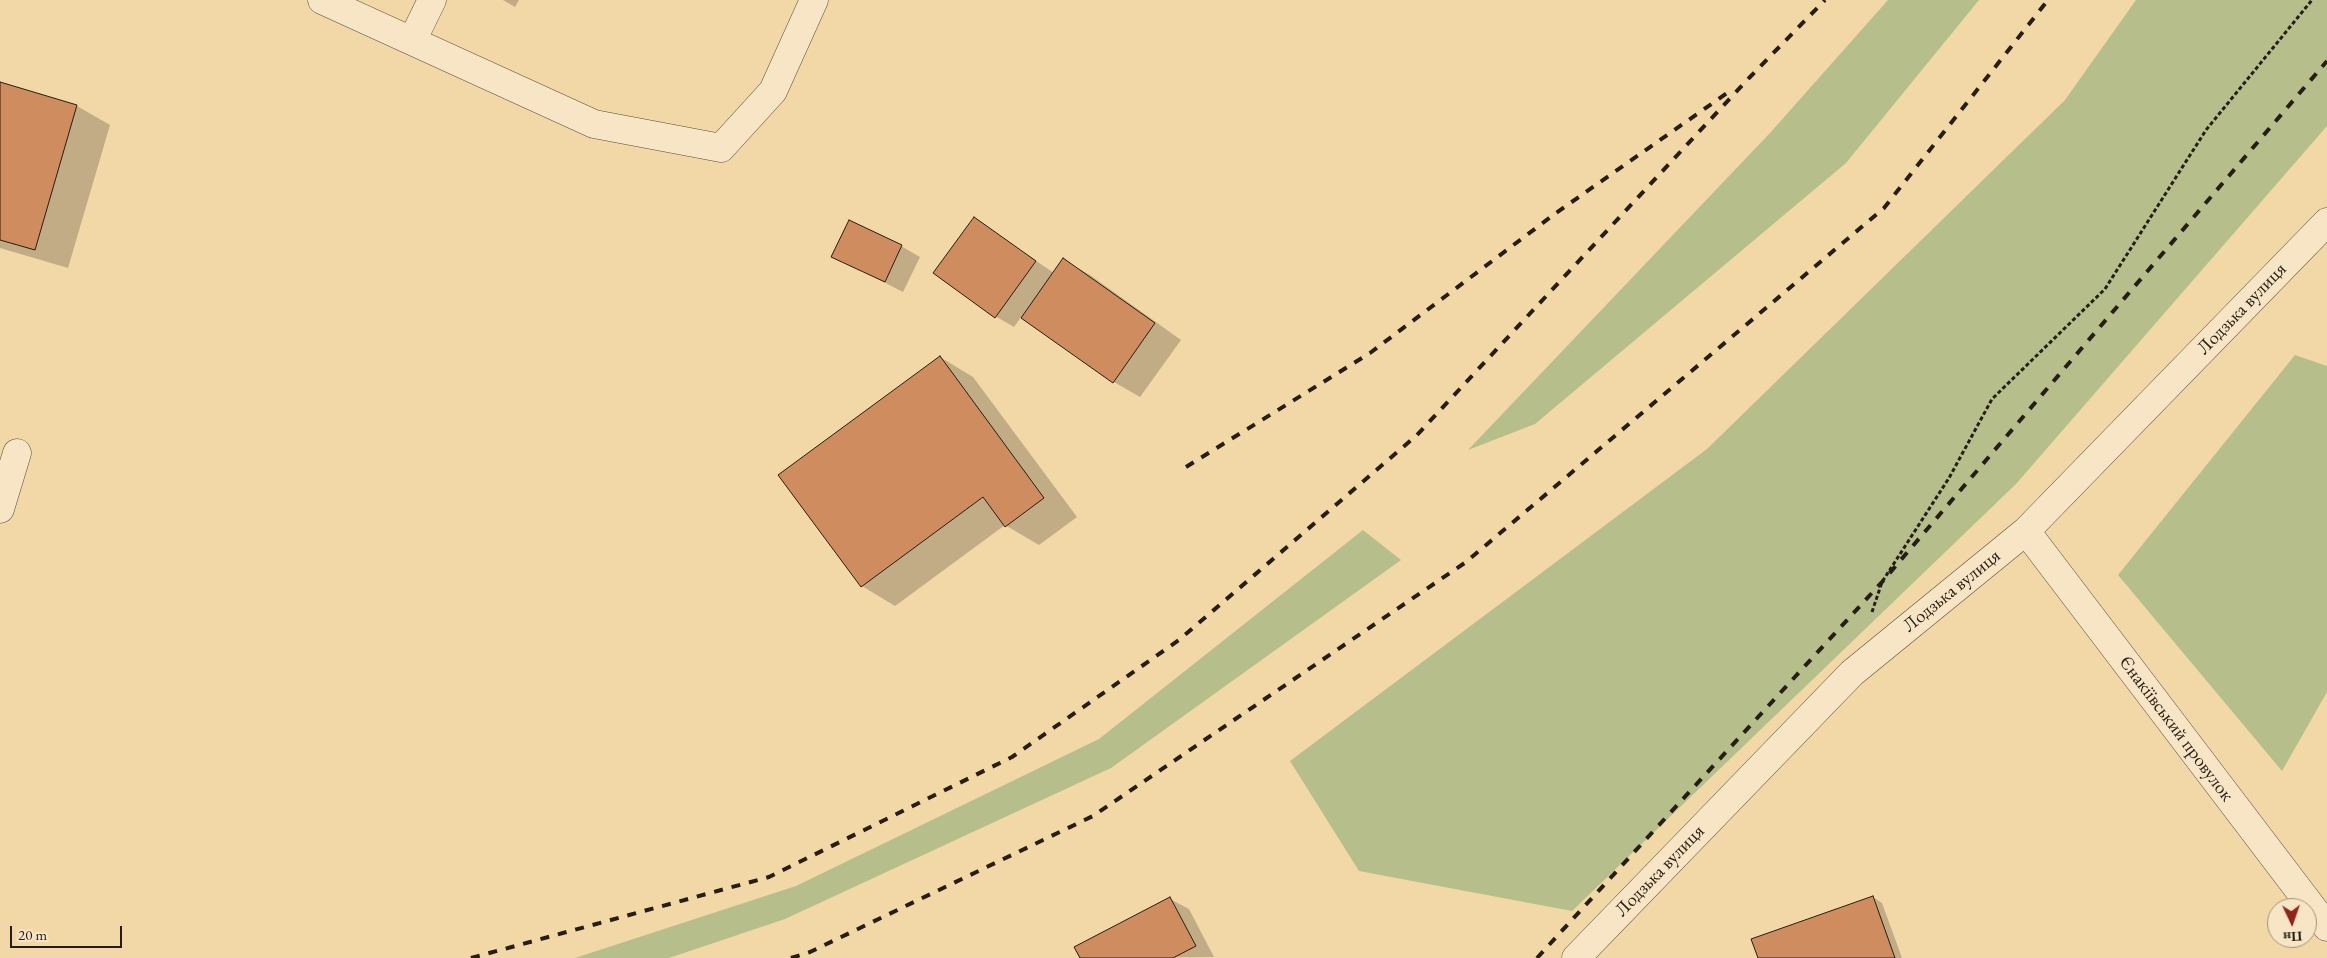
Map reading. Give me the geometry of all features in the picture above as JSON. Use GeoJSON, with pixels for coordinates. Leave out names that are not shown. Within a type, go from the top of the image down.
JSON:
{"type":"FeatureCollection","features":[{"type":"Feature","properties":{"kind":"street"},"geometry":{"type":"LineString","coordinates":[[322,0],[594,124],[721,148],[773,91],[814,0]]}},
{"type":"Feature","properties":{"kind":"street"},"geometry":{"type":"LineString","coordinates":[[412,41],[432,0]]}},
{"type":"Feature","properties":{"kind":"street","name":"Лодзька вулиця"},"geometry":{"type":"LineString","coordinates":[[1576,958],[1852,673],[2026,530],[2327,222]]}},
{"type":"Feature","properties":{"kind":"street"},"geometry":{"type":"LineString","coordinates":[[0,508],[17,453]]}},
{"type":"Feature","properties":{"kind":"street","name":"Єнакіївський провулок"},"geometry":{"type":"LineString","coordinates":[[2026,530],[2327,927]]}},
{"type":"Feature","properties":{"kind":"path"},"geometry":{"type":"LineString","coordinates":[[1870,618],[1882,582],[1949,478],[1992,399],[2105,289],[2206,130],[2312,0]]}},
{"type":"Feature","properties":{"kind":"green space"},"geometry":{"type":"Polygon","coordinates":[[[1888,0],[1979,0],[1846,163],[1535,424],[1468,450],[1770,133],[1888,0]]]}},
{"type":"Feature","properties":{"kind":"green space"},"geometry":{"type":"Polygon","coordinates":[[[2136,0],[2327,0],[2327,126],[2016,484],[1572,911],[1359,871],[1290,761],[1707,449],[2065,100],[2136,0]]]}},
{"type":"Feature","properties":{"kind":"green space"},"geometry":{"type":"Polygon","coordinates":[[[2295,355],[2327,366],[2327,692],[2282,771],[2118,575],[2295,355]]]}},
{"type":"Feature","properties":{"kind":"green space"},"geometry":{"type":"Polygon","coordinates":[[[1363,530],[1401,560],[1111,768],[785,919],[669,958],[575,958],[796,886],[1099,739],[1363,530]]]}},
{"type":"Feature","properties":{"kind":"building"},"geometry":{"type":"Polygon","coordinates":[[[0,82],[77,105],[35,250],[0,240],[0,82]]]}},
{"type":"Feature","properties":{"kind":"building"},"geometry":{"type":"Polygon","coordinates":[[[974,217],[1036,261],[995,318],[933,273],[974,217]]]}},
{"type":"Feature","properties":{"kind":"building"},"geometry":{"type":"Polygon","coordinates":[[[849,220],[902,245],[885,282],[831,257],[849,220]]]}},
{"type":"Feature","properties":{"kind":"building"},"geometry":{"type":"Polygon","coordinates":[[[1063,258],[1155,323],[1113,383],[1021,318],[1063,258]]]}},
{"type":"Feature","properties":{"kind":"building"},"geometry":{"type":"Polygon","coordinates":[[[940,356],[1044,498],[1005,527],[983,497],[861,587],[778,475],[940,356]]]}},
{"type":"Feature","properties":{"kind":"building"},"geometry":{"type":"Polygon","coordinates":[[[1873,896],[1895,958],[1758,958],[1751,939],[1873,896]]]}},
{"type":"Feature","properties":{"kind":"building"},"geometry":{"type":"Polygon","coordinates":[[[1170,897],[1196,946],[1173,958],[1080,958],[1074,947],[1170,897]]]}},
{"type":"Feature","properties":{"kind":"railway"},"geometry":{"type":"LineString","coordinates":[[471,958],[769,877],[1012,757],[1179,640],[1417,435],[1749,78],[1825,0]]}},
{"type":"Feature","properties":{"kind":"railway"},"geometry":{"type":"LineString","coordinates":[[791,958],[810,952],[1093,816],[1466,562],[1884,208],[2048,0]]}},
{"type":"Feature","properties":{"kind":"railway"},"geometry":{"type":"LineString","coordinates":[[1537,958],[1882,582],[2327,61]]}},
{"type":"Feature","properties":{"kind":"railway"},"geometry":{"type":"LineString","coordinates":[[1186,467],[1370,353],[1556,213],[1730,91]]}}]}
